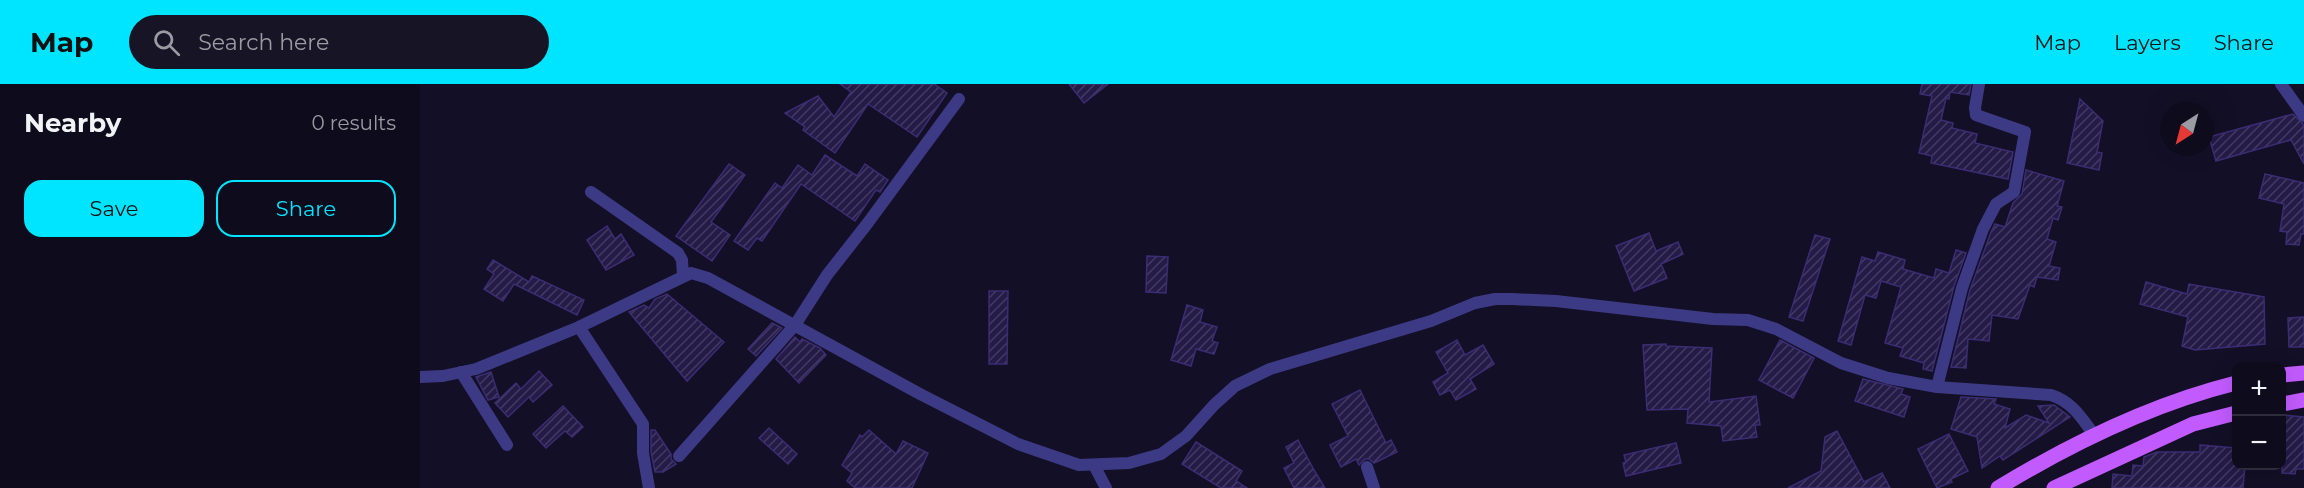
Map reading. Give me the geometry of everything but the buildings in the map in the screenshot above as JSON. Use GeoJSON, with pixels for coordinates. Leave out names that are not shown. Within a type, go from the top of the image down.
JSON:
{"type":"FeatureCollection","features":[{"type":"Feature","properties":{"kind":"main road"},"geometry":{"type":"LineString","coordinates":[[2286,375],[2304,373]]}},
{"type":"Feature","properties":{"kind":"main road"},"geometry":{"type":"LineString","coordinates":[[1998,488],[2049,457],[2128,418],[2232,384]]}},
{"type":"Feature","properties":{"kind":"main road"},"geometry":{"type":"LineString","coordinates":[[2286,403],[2304,400]]}},
{"type":"Feature","properties":{"kind":"main road"},"geometry":{"type":"LineString","coordinates":[[2054,488],[2193,424],[2232,414]]}},
{"type":"Feature","properties":{"kind":"street"},"geometry":{"type":"LineString","coordinates":[[1937,387],[1962,288],[1990,213],[2002,199],[2014,192],[2025,132],[1976,115],[1979,84]]}},
{"type":"Feature","properties":{"kind":"street"},"geometry":{"type":"LineString","coordinates":[[2282,84],[2304,116]]}},
{"type":"Feature","properties":{"kind":"street"},"geometry":{"type":"LineString","coordinates":[[679,456],[795,325],[827,275],[959,99]]}},
{"type":"Feature","properties":{"kind":"street"},"geometry":{"type":"LineString","coordinates":[[591,192],[678,253],[682,260],[683,276]]}},
{"type":"Feature","properties":{"kind":"street"},"geometry":{"type":"LineString","coordinates":[[420,377],[443,376],[477,369],[579,327],[691,273],[708,278],[1018,444],[1079,465],[1129,463],[1161,454],[1186,435],[1235,386],[1270,369],[1431,321],[1474,303],[1495,299],[1556,301],[1713,319],[1748,320],[1776,328],[1841,363],[1862,371],[1937,387],[2051,395],[2071,404],[2095,436]]}},
{"type":"Feature","properties":{"kind":"street"},"geometry":{"type":"LineString","coordinates":[[579,327],[643,423],[643,453],[649,488]]}},
{"type":"Feature","properties":{"kind":"street"},"geometry":{"type":"LineString","coordinates":[[461,372],[507,446]]}},
{"type":"Feature","properties":{"kind":"street"},"geometry":{"type":"LineString","coordinates":[[1094,465],[1106,488]]}},
{"type":"Feature","properties":{"kind":"street"},"geometry":{"type":"LineString","coordinates":[[1366,467],[1374,488]]}}]}
